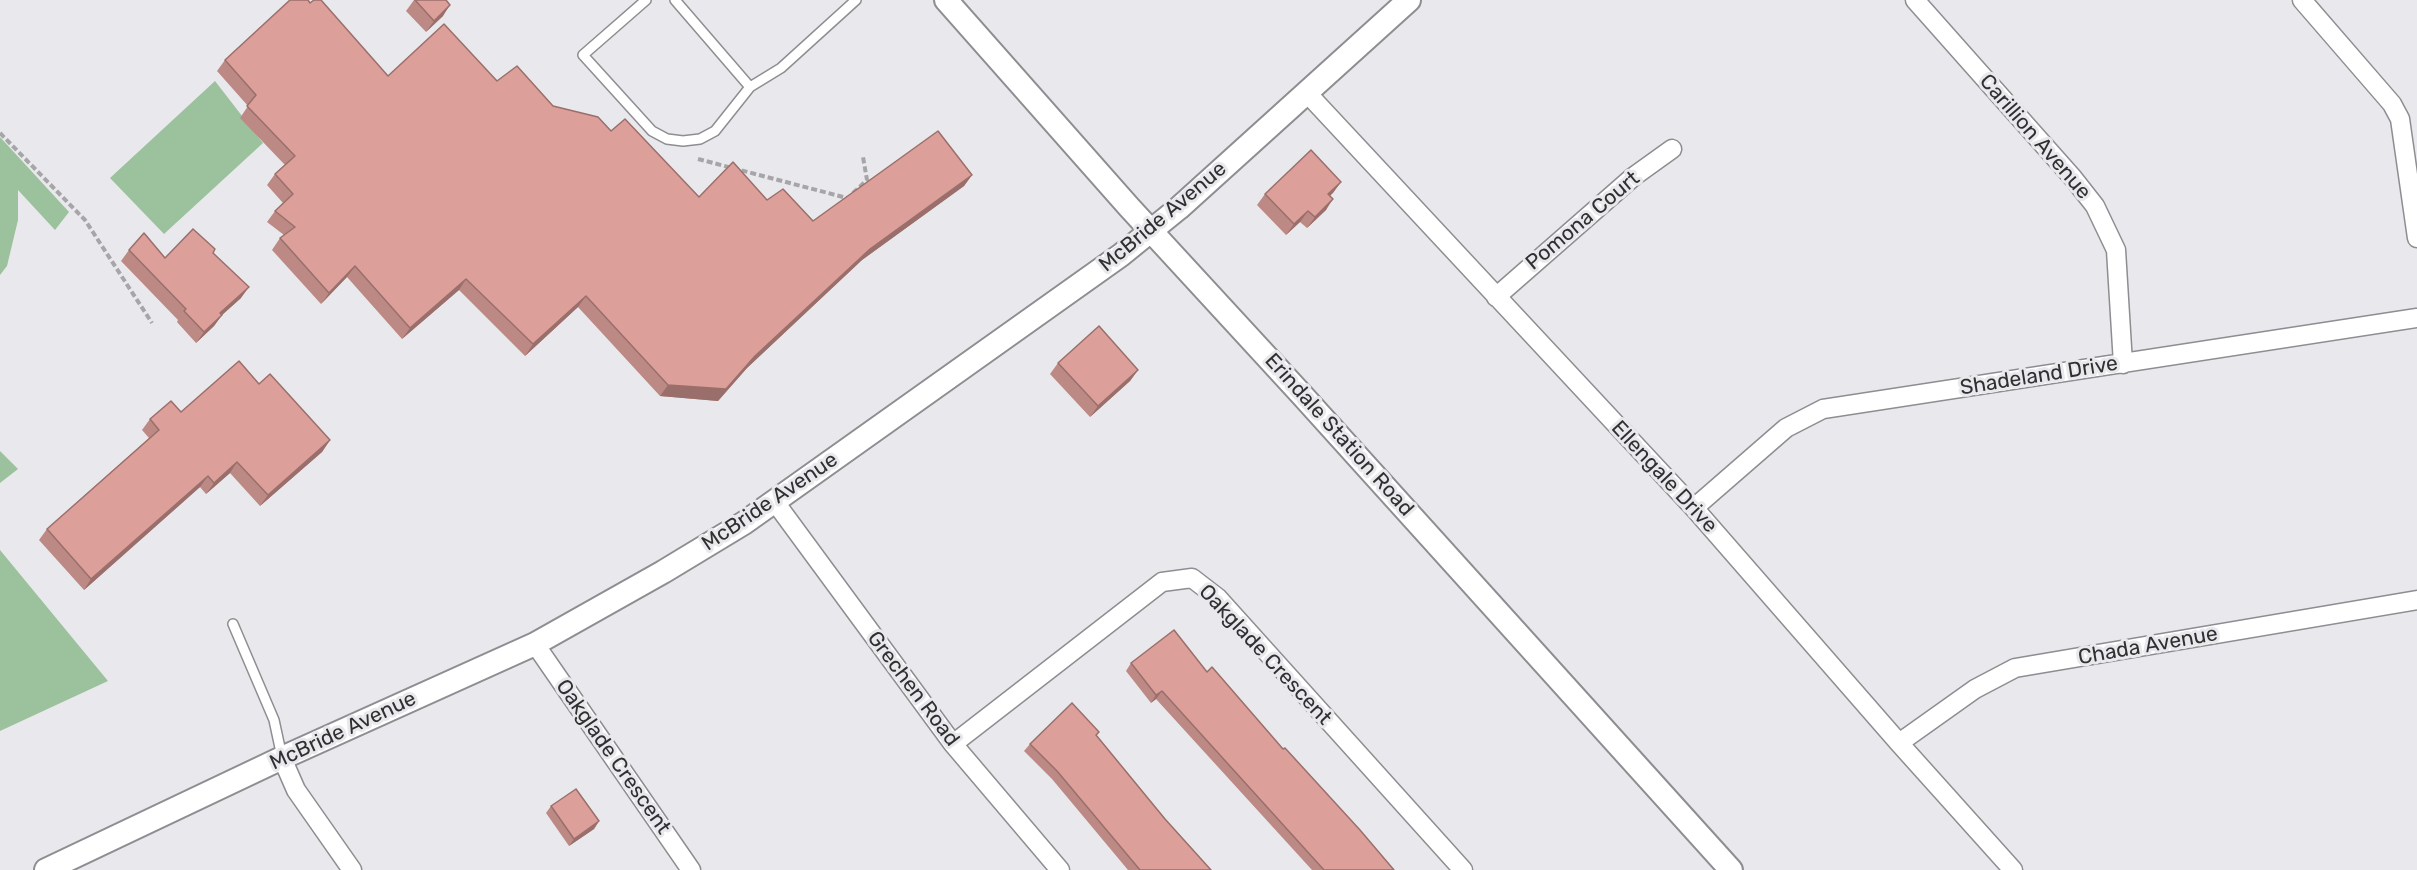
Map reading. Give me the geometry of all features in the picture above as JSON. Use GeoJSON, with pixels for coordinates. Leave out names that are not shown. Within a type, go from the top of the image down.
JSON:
{"type":"FeatureCollection","features":[{"type":"Feature","properties":{"kind":"street","name":"Erindale Station Road"},"geometry":{"type":"LineString","coordinates":[[946,0],[1129,207],[1152,229],[1731,870]]}},
{"type":"Feature","properties":{"kind":"street","name":"McBride Avenue"},"geometry":{"type":"LineString","coordinates":[[46,870],[282,758],[535,644],[663,572],[775,502],[1121,255],[1179,208],[1409,0]]}},
{"type":"Feature","properties":{"kind":"street","name":"Carillion Avenue"},"geometry":{"type":"LineString","coordinates":[[1915,0],[2073,178],[2095,206],[2116,250],[2123,364]]}},
{"type":"Feature","properties":{"kind":"street"},"geometry":{"type":"LineString","coordinates":[[2301,0],[2392,104],[2400,119],[2417,238]]}},
{"type":"Feature","properties":{"kind":"street","name":"Ellengale Drive"},"geometry":{"type":"LineString","coordinates":[[1307,93],[1694,508],[1899,744],[2013,870]]}},
{"type":"Feature","properties":{"kind":"street","name":"Pomona Court"},"geometry":{"type":"LineString","coordinates":[[1496,297],[1633,177],[1672,149]]}},
{"type":"Feature","properties":{"kind":"street","name":"Shadeland Drive"},"geometry":{"type":"LineString","coordinates":[[1694,508],[1786,428],[1823,409],[2417,318]]}},
{"type":"Feature","properties":{"kind":"street","name":"Grechen Road"},"geometry":{"type":"LineString","coordinates":[[775,502],[953,744],[1060,870]]}},
{"type":"Feature","properties":{"kind":"street","name":"Oakglade Crescent"},"geometry":{"type":"LineString","coordinates":[[953,744],[1162,582],[1192,578],[1218,598],[1463,870]]}},
{"type":"Feature","properties":{"kind":"street","name":"Chada Avenue"},"geometry":{"type":"LineString","coordinates":[[1899,744],[1975,689],[2015,668],[2417,600]]}},
{"type":"Feature","properties":{"kind":"street","name":"Oakglade Crescent"},"geometry":{"type":"LineString","coordinates":[[535,644],[691,870]]}},
{"type":"Feature","properties":{"kind":"street"},"geometry":{"type":"LineString","coordinates":[[282,758],[296,790],[352,870]]}},
{"type":"Feature","properties":{"kind":"lane"},"geometry":{"type":"LineString","coordinates":[[646,0],[583,55],[652,131],[675,140],[700,139],[715,131],[750,87],[781,68],[856,0]]}},
{"type":"Feature","properties":{"kind":"lane"},"geometry":{"type":"LineString","coordinates":[[675,0],[750,87]]}},
{"type":"Feature","properties":{"kind":"lane"},"geometry":{"type":"LineString","coordinates":[[233,624],[274,720],[282,758]]}},
{"type":"Feature","properties":{"kind":"path"},"geometry":{"type":"LineString","coordinates":[[0,133],[85,220],[152,323]]}},
{"type":"Feature","properties":{"kind":"path"},"geometry":{"type":"LineString","coordinates":[[698,159],[846,199],[867,180],[863,157]]}},
{"type":"Feature","properties":{"kind":"green space"},"geometry":{"type":"Polygon","coordinates":[[[215,81],[263,143],[164,234],[110,178],[215,81]]]}},
{"type":"Feature","properties":{"kind":"green space"},"geometry":{"type":"Polygon","coordinates":[[[0,137],[69,212],[55,230],[18,190],[18,220],[7,266],[0,275],[0,137]]]}},
{"type":"Feature","properties":{"kind":"green space"},"geometry":{"type":"Polygon","coordinates":[[[0,451],[18,469],[0,483],[0,451]]]}},
{"type":"Feature","properties":{"kind":"green space"},"geometry":{"type":"Polygon","coordinates":[[[0,550],[108,681],[0,731],[0,550]]]}},
{"type":"Feature","properties":{"kind":"building"},"geometry":{"type":"Polygon","coordinates":[[[290,0],[308,0],[310,3],[314,0],[321,0],[388,76],[444,24],[497,81],[517,66],[553,106],[598,117],[611,131],[625,119],[699,197],[733,162],[767,200],[783,189],[813,221],[938,131],[972,175],[870,249],[755,356],[726,389],[668,385],[586,296],[533,344],[466,279],[410,328],[355,266],[329,293],[280,238],[295,227],[275,211],[293,194],[275,174],[295,156],[247,106],[256,95],[225,60],[290,0]]]}},
{"type":"Feature","properties":{"kind":"building"},"geometry":{"type":"Polygon","coordinates":[[[415,0],[446,0],[450,5],[434,21],[415,0]]]}},
{"type":"Feature","properties":{"kind":"building"},"geometry":{"type":"Polygon","coordinates":[[[1311,150],[1341,182],[1328,194],[1333,199],[1315,217],[1308,211],[1294,224],[1265,194],[1311,150]]]}},
{"type":"Feature","properties":{"kind":"building"},"geometry":{"type":"Polygon","coordinates":[[[193,229],[215,249],[213,253],[249,287],[220,313],[222,315],[204,332],[184,311],[186,309],[129,250],[144,233],[165,258],[193,229]]]}},
{"type":"Feature","properties":{"kind":"building"},"geometry":{"type":"Polygon","coordinates":[[[1099,326],[1138,370],[1098,406],[1058,363],[1099,326]]]}},
{"type":"Feature","properties":{"kind":"building"},"geometry":{"type":"Polygon","coordinates":[[[239,361],[259,384],[270,374],[330,440],[268,495],[237,462],[214,483],[208,476],[91,579],[47,529],[159,430],[150,419],[171,401],[181,412],[239,361]]]}},
{"type":"Feature","properties":{"kind":"building"},"geometry":{"type":"Polygon","coordinates":[[[1174,630],[1207,672],[1212,667],[1283,749],[1285,748],[1394,870],[1324,870],[1162,691],[1156,695],[1131,663],[1174,630]]]}},
{"type":"Feature","properties":{"kind":"building"},"geometry":{"type":"Polygon","coordinates":[[[1072,703],[1099,732],[1096,735],[1165,819],[1211,870],[1140,870],[1057,771],[1030,744],[1072,703]]]}},
{"type":"Feature","properties":{"kind":"building"},"geometry":{"type":"Polygon","coordinates":[[[576,789],[599,821],[574,839],[551,806],[576,789]]]}}]}
